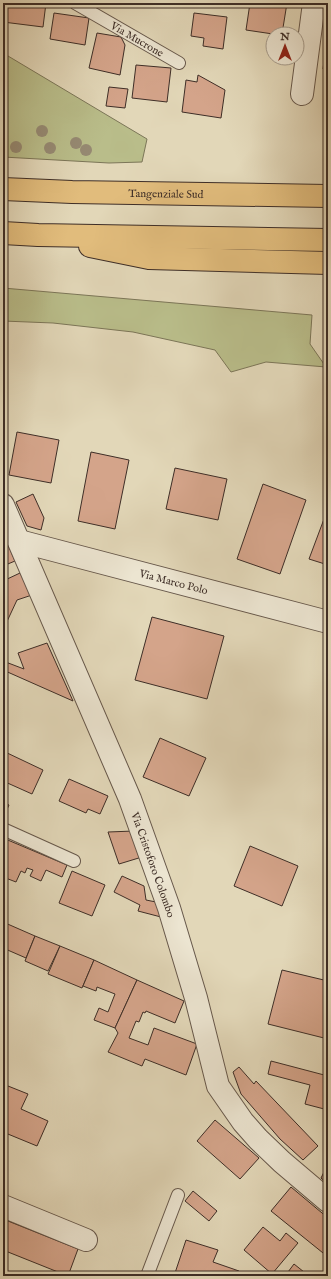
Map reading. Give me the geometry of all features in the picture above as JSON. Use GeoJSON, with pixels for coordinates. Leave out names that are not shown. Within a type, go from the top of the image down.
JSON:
{"type":"FeatureCollection","features":[{"type":"Feature","properties":{"kind":"highway","name":"Tangenziale Sud"},"geometry":{"type":"LineString","coordinates":[[3,189],[72,192],[328,196]]}},
{"type":"Feature","properties":{"kind":"highway"},"geometry":{"type":"LineString","coordinates":[[3,233],[38,235],[328,240]]}},
{"type":"Feature","properties":{"kind":"highway"},"geometry":{"type":"LineString","coordinates":[[38,235],[149,258],[328,263]]}},
{"type":"Feature","properties":{"kind":"street"},"geometry":{"type":"LineString","coordinates":[[302,94],[314,3]]}},
{"type":"Feature","properties":{"kind":"street","name":"Via Cristoforo Colombo"},"geometry":{"type":"LineString","coordinates":[[3,504],[130,799],[167,901],[196,998],[218,1086],[242,1122],[258,1139],[282,1162],[328,1201]]}},
{"type":"Feature","properties":{"kind":"street","name":"Via Marco Polo"},"geometry":{"type":"LineString","coordinates":[[19,541],[328,622]]}},
{"type":"Feature","properties":{"kind":"street"},"geometry":{"type":"LineString","coordinates":[[3,1206],[86,1240]]}},
{"type":"Feature","properties":{"kind":"lane","name":"Via Mucrone"},"geometry":{"type":"LineString","coordinates":[[75,3],[179,63]]}},
{"type":"Feature","properties":{"kind":"lane"},"geometry":{"type":"LineString","coordinates":[[3,830],[74,861]]}},
{"type":"Feature","properties":{"kind":"lane"},"geometry":{"type":"LineString","coordinates":[[147,1276],[178,1195]]}},
{"type":"Feature","properties":{"kind":"green space"},"geometry":{"type":"Polygon","coordinates":[[[3,53],[147,139],[142,162],[109,163],[3,157],[3,53]]]}},
{"type":"Feature","properties":{"kind":"green space"},"geometry":{"type":"Polygon","coordinates":[[[3,288],[312,315],[310,344],[326,367],[266,362],[231,372],[215,350],[133,332],[53,323],[3,321],[3,288]]]}},
{"type":"Feature","properties":{"kind":"building"},"geometry":{"type":"Polygon","coordinates":[[[5,3],[46,3],[43,27],[3,22],[5,3]]]}},
{"type":"Feature","properties":{"kind":"building"},"geometry":{"type":"Polygon","coordinates":[[[250,3],[287,3],[283,26],[265,26],[265,33],[246,30],[250,3]]]}},
{"type":"Feature","properties":{"kind":"building"},"geometry":{"type":"Polygon","coordinates":[[[54,13],[89,18],[85,45],[50,39],[54,13]]]}},
{"type":"Feature","properties":{"kind":"building"},"geometry":{"type":"Polygon","coordinates":[[[194,13],[227,17],[223,49],[203,46],[204,38],[191,36],[194,13]]]}},
{"type":"Feature","properties":{"kind":"building"},"geometry":{"type":"Polygon","coordinates":[[[328,29],[328,70],[323,69],[328,29]]]}},
{"type":"Feature","properties":{"kind":"building"},"geometry":{"type":"Polygon","coordinates":[[[97,33],[121,37],[125,45],[120,75],[89,68],[97,33]]]}},
{"type":"Feature","properties":{"kind":"building"},"geometry":{"type":"Polygon","coordinates":[[[136,65],[171,68],[167,102],[132,98],[136,65]]]}},
{"type":"Feature","properties":{"kind":"building"},"geometry":{"type":"Polygon","coordinates":[[[198,75],[225,90],[221,118],[182,112],[186,80],[197,82],[198,75]]]}},
{"type":"Feature","properties":{"kind":"building"},"geometry":{"type":"Polygon","coordinates":[[[109,87],[128,89],[125,108],[106,106],[109,87]]]}},
{"type":"Feature","properties":{"kind":"building"},"geometry":{"type":"Polygon","coordinates":[[[17,432],[59,440],[51,483],[9,475],[17,432]]]}},
{"type":"Feature","properties":{"kind":"building"},"geometry":{"type":"Polygon","coordinates":[[[91,452],[129,460],[115,529],[78,521],[91,452]]]}},
{"type":"Feature","properties":{"kind":"building"},"geometry":{"type":"Polygon","coordinates":[[[175,468],[227,479],[218,520],[166,509],[175,468]]]}},
{"type":"Feature","properties":{"kind":"building"},"geometry":{"type":"Polygon","coordinates":[[[263,484],[306,500],[280,574],[237,559],[263,484]]]}},
{"type":"Feature","properties":{"kind":"building"},"geometry":{"type":"Polygon","coordinates":[[[33,494],[44,518],[41,530],[27,526],[16,502],[33,494]]]}},
{"type":"Feature","properties":{"kind":"building"},"geometry":{"type":"Polygon","coordinates":[[[324,519],[328,520],[328,565],[309,559],[324,519]]]}},
{"type":"Feature","properties":{"kind":"building"},"geometry":{"type":"Polygon","coordinates":[[[3,533],[15,561],[3,566],[3,533]]]}},
{"type":"Feature","properties":{"kind":"building"},"geometry":{"type":"Polygon","coordinates":[[[20,573],[32,595],[17,600],[3,630],[3,581],[20,573]]]}},
{"type":"Feature","properties":{"kind":"building"},"geometry":{"type":"Polygon","coordinates":[[[152,617],[224,636],[207,699],[135,680],[152,617]]]}},
{"type":"Feature","properties":{"kind":"building"},"geometry":{"type":"Polygon","coordinates":[[[47,643],[73,701],[3,670],[3,661],[24,669],[18,653],[47,643]]]}},
{"type":"Feature","properties":{"kind":"building"},"geometry":{"type":"Polygon","coordinates":[[[160,738],[206,758],[189,796],[143,777],[160,738]]]}},
{"type":"Feature","properties":{"kind":"building"},"geometry":{"type":"Polygon","coordinates":[[[3,751],[43,770],[32,794],[3,781],[3,751]]]}},
{"type":"Feature","properties":{"kind":"building"},"geometry":{"type":"Polygon","coordinates":[[[69,779],[108,796],[100,814],[88,809],[86,813],[59,801],[69,779]]]}},
{"type":"Feature","properties":{"kind":"building"},"geometry":{"type":"Polygon","coordinates":[[[3,802],[9,805],[3,818],[3,802]]]}},
{"type":"Feature","properties":{"kind":"building"},"geometry":{"type":"Polygon","coordinates":[[[134,831],[142,857],[119,864],[108,832],[134,831]]]}},
{"type":"Feature","properties":{"kind":"building"},"geometry":{"type":"Polygon","coordinates":[[[3,838],[67,865],[62,877],[46,870],[41,881],[30,876],[33,870],[27,868],[25,873],[21,871],[16,882],[3,877],[3,838]]]}},
{"type":"Feature","properties":{"kind":"building"},"geometry":{"type":"Polygon","coordinates":[[[250,846],[298,866],[282,906],[234,886],[250,846]]]}},
{"type":"Feature","properties":{"kind":"building"},"geometry":{"type":"Polygon","coordinates":[[[72,871],[105,885],[92,916],[59,903],[72,871]]]}},
{"type":"Feature","properties":{"kind":"building"},"geometry":{"type":"Polygon","coordinates":[[[122,876],[144,886],[146,900],[156,902],[161,917],[138,911],[140,905],[114,892],[122,876]]]}},
{"type":"Feature","properties":{"kind":"building"},"geometry":{"type":"Polygon","coordinates":[[[3,922],[35,936],[26,958],[3,948],[3,922]]]}},
{"type":"Feature","properties":{"kind":"building"},"geometry":{"type":"Polygon","coordinates":[[[35,936],[60,946],[48,971],[25,961],[35,936]]]}},
{"type":"Feature","properties":{"kind":"building"},"geometry":{"type":"Polygon","coordinates":[[[60,946],[94,960],[82,988],[48,974],[60,946]]]}},
{"type":"Feature","properties":{"kind":"building"},"geometry":{"type":"Polygon","coordinates":[[[94,960],[137,980],[115,1028],[94,1020],[99,1008],[108,1012],[115,994],[97,987],[96,991],[83,986],[94,960]]]}},
{"type":"Feature","properties":{"kind":"building"},"geometry":{"type":"Polygon","coordinates":[[[282,970],[328,981],[328,1039],[268,1024],[282,970]]]}},
{"type":"Feature","properties":{"kind":"building"},"geometry":{"type":"Polygon","coordinates":[[[137,980],[184,1001],[175,1023],[146,1011],[145,1013],[143,1012],[139,1022],[136,1021],[129,1038],[148,1045],[154,1028],[197,1044],[186,1075],[145,1059],[142,1066],[108,1052],[118,1033],[115,1028],[137,980]]]}},
{"type":"Feature","properties":{"kind":"building"},"geometry":{"type":"Polygon","coordinates":[[[271,1061],[328,1076],[328,1110],[305,1104],[310,1085],[268,1074],[271,1061]]]}},
{"type":"Feature","properties":{"kind":"building"},"geometry":{"type":"Polygon","coordinates":[[[239,1067],[254,1084],[256,1081],[318,1146],[303,1160],[280,1139],[241,1094],[233,1072],[239,1067]]]}},
{"type":"Feature","properties":{"kind":"building"},"geometry":{"type":"Polygon","coordinates":[[[3,1084],[28,1094],[21,1109],[48,1121],[37,1146],[3,1132],[3,1084]]]}},
{"type":"Feature","properties":{"kind":"building"},"geometry":{"type":"Polygon","coordinates":[[[215,1120],[259,1158],[240,1179],[197,1141],[215,1120]]]}},
{"type":"Feature","properties":{"kind":"building"},"geometry":{"type":"Polygon","coordinates":[[[328,1164],[328,1184],[321,1178],[328,1164]]]}},
{"type":"Feature","properties":{"kind":"building"},"geometry":{"type":"Polygon","coordinates":[[[291,1187],[328,1218],[328,1257],[271,1211],[291,1187]]]}},
{"type":"Feature","properties":{"kind":"building"},"geometry":{"type":"Polygon","coordinates":[[[193,1191],[217,1211],[209,1221],[185,1201],[193,1191]]]}},
{"type":"Feature","properties":{"kind":"building"},"geometry":{"type":"Polygon","coordinates":[[[3,1219],[78,1249],[68,1276],[3,1250],[3,1219]]]}},
{"type":"Feature","properties":{"kind":"building"},"geometry":{"type":"Polygon","coordinates":[[[263,1227],[280,1241],[286,1233],[298,1243],[272,1274],[244,1250],[263,1227]]]}},
{"type":"Feature","properties":{"kind":"building"},"geometry":{"type":"Polygon","coordinates":[[[186,1240],[218,1250],[213,1262],[239,1271],[237,1276],[174,1276],[186,1240]]]}},
{"type":"Feature","properties":{"kind":"building"},"geometry":{"type":"Polygon","coordinates":[[[294,1264],[309,1276],[285,1276],[294,1264]]]}}]}
